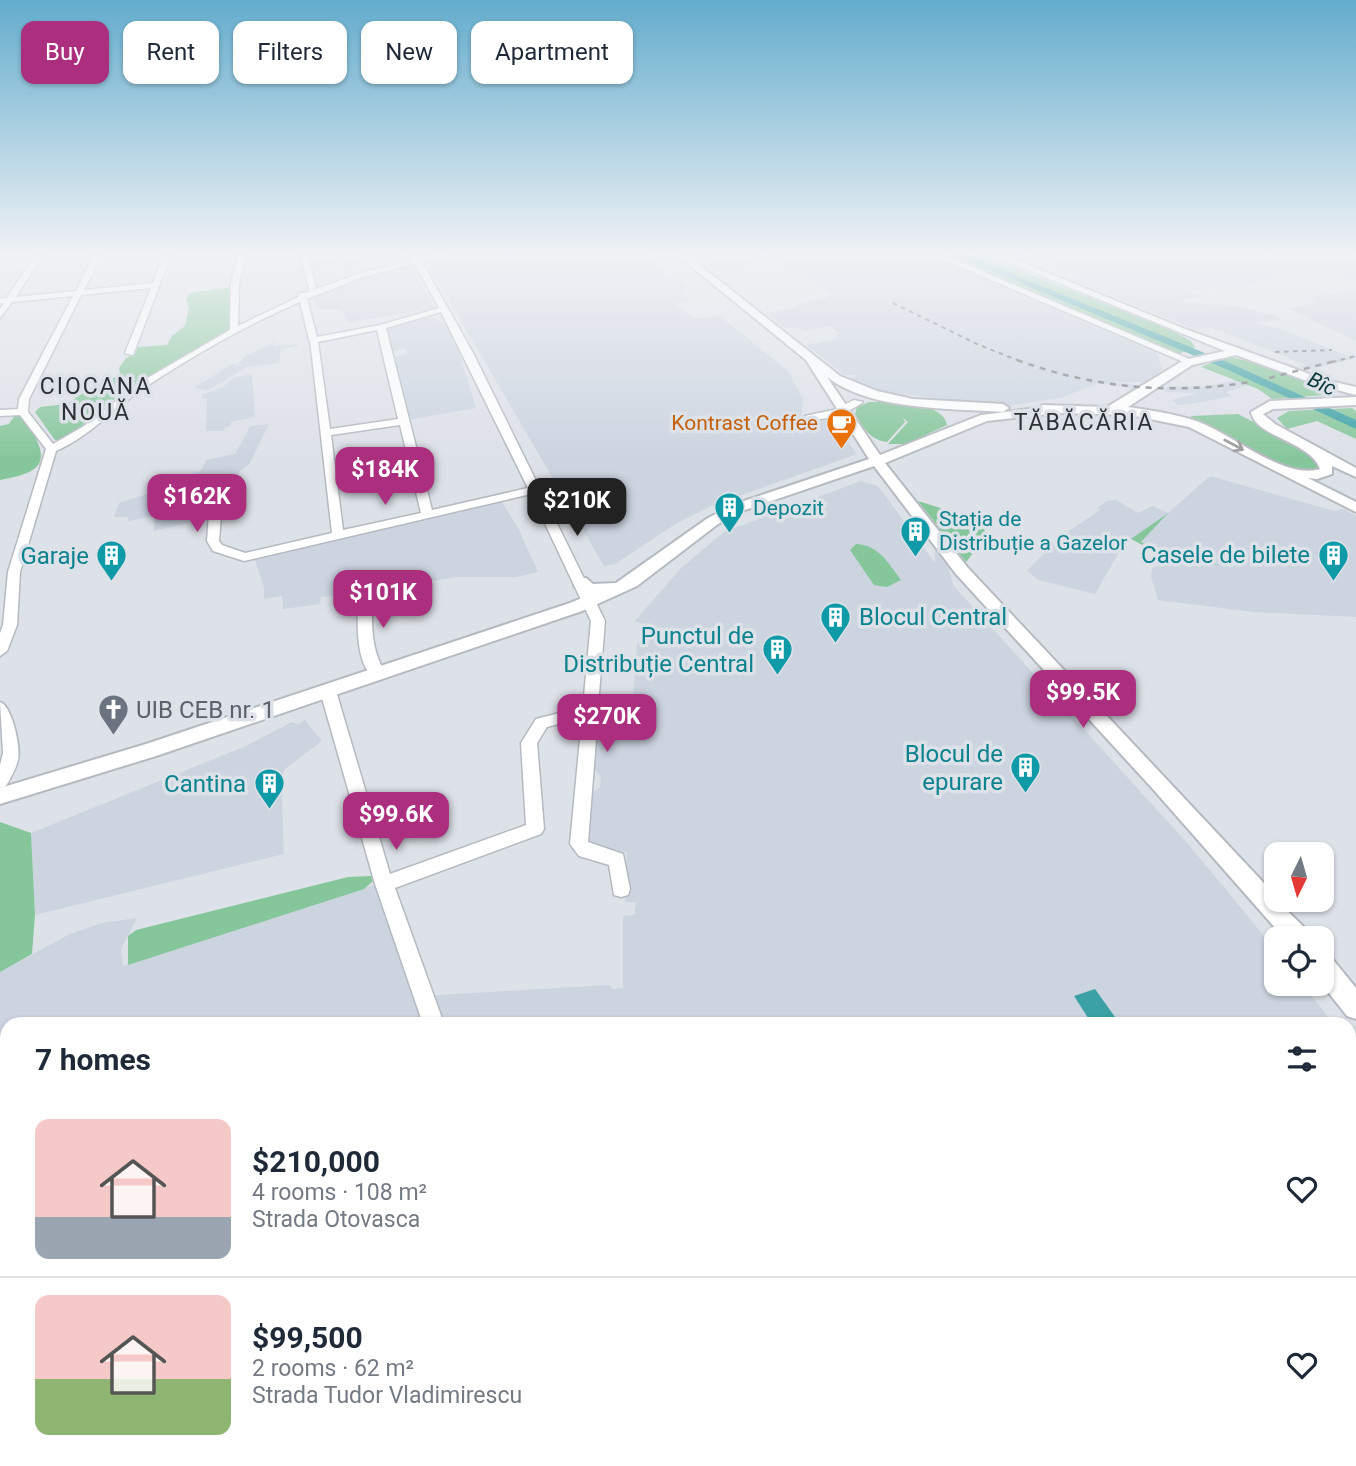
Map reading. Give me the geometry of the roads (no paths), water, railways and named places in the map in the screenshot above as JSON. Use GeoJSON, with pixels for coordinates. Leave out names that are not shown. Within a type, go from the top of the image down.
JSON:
{"type":"FeatureCollection","features":[{"type":"Feature","properties":{"kind":"main road"},"geometry":{"type":"LineString","coordinates":[[765,323],[811,361],[856,388],[937,408],[952,419],[951,428],[939,436]]}},
{"type":"Feature","properties":{"kind":"main road"},"geometry":{"type":"LineString","coordinates":[[1163,323],[1322,383],[1356,391]]}},
{"type":"Feature","properties":{"kind":"main road"},"geometry":{"type":"LineString","coordinates":[[1181,331],[1203,344],[1206,354]]}},
{"type":"Feature","properties":{"kind":"main road"},"geometry":{"type":"LineString","coordinates":[[1111,409],[1125,404],[1191,360],[1206,354],[1258,359]]}},
{"type":"Feature","properties":{"kind":"main road"},"geometry":{"type":"LineString","coordinates":[[811,361],[877,462],[962,571],[1159,782],[1287,926]]}},
{"type":"Feature","properties":{"kind":"main road"},"geometry":{"type":"LineString","coordinates":[[1161,381],[1161,399],[1193,424],[1356,508]]}},
{"type":"Feature","properties":{"kind":"main road"},"geometry":{"type":"LineString","coordinates":[[1322,383],[1336,393],[1332,401]]}},
{"type":"Feature","properties":{"kind":"main road"},"geometry":{"type":"LineString","coordinates":[[844,414],[858,402],[878,399],[1054,410]]}},
{"type":"Feature","properties":{"kind":"main road"},"geometry":{"type":"LineString","coordinates":[[1356,401],[1276,404],[1257,412],[1257,416],[1271,427],[1356,473]]}},
{"type":"Feature","properties":{"kind":"main road"},"geometry":{"type":"LineString","coordinates":[[0,796],[328,691],[590,601],[631,582],[713,521],[740,508],[877,462],[990,416],[1054,410],[1111,409],[1148,413],[1193,424]]}},
{"type":"Feature","properties":{"kind":"main road"},"geometry":{"type":"LineString","coordinates":[[860,437],[886,447],[919,445]]}},
{"type":"Feature","properties":{"kind":"main road"},"geometry":{"type":"LineString","coordinates":[[838,473],[863,459],[867,452],[860,437]]}},
{"type":"Feature","properties":{"kind":"main road"},"geometry":{"type":"LineString","coordinates":[[1275,467],[1306,474],[1327,471],[1325,463],[1304,445]]}},
{"type":"Feature","properties":{"kind":"main road"},"geometry":{"type":"LineString","coordinates":[[890,478],[901,453]]}},
{"type":"Feature","properties":{"kind":"main road"},"geometry":{"type":"LineString","coordinates":[[838,473],[865,472],[890,478]]}},
{"type":"Feature","properties":{"kind":"main road"},"geometry":{"type":"LineString","coordinates":[[580,582],[590,589],[608,589],[684,542]]}},
{"type":"Feature","properties":{"kind":"main road"},"geometry":{"type":"LineString","coordinates":[[1334,980],[1356,1007]]}},
{"type":"Feature","properties":{"kind":"street"},"geometry":{"type":"LineString","coordinates":[[51,449],[23,412],[24,399],[64,323]]}},
{"type":"Feature","properties":{"kind":"street"},"geometry":{"type":"LineString","coordinates":[[130,353],[141,323]]}},
{"type":"Feature","properties":{"kind":"street"},"geometry":{"type":"LineString","coordinates":[[234,323],[234,331]]}},
{"type":"Feature","properties":{"kind":"street"},"geometry":{"type":"LineString","coordinates":[[0,651],[10,625],[7,574],[51,449],[68,441],[128,394],[248,323]]}},
{"type":"Feature","properties":{"kind":"street"},"geometry":{"type":"LineString","coordinates":[[308,323],[338,536]]}},
{"type":"Feature","properties":{"kind":"street"},"geometry":{"type":"LineString","coordinates":[[312,341],[394,323]]}},
{"type":"Feature","properties":{"kind":"street"},"geometry":{"type":"LineString","coordinates":[[452,323],[598,621],[593,710],[579,844],[585,851],[617,859],[621,889]]}},
{"type":"Feature","properties":{"kind":"street"},"geometry":{"type":"LineString","coordinates":[[1102,323],[1191,360]]}},
{"type":"Feature","properties":{"kind":"street"},"geometry":{"type":"LineString","coordinates":[[381,327],[427,514]]}},
{"type":"Feature","properties":{"kind":"street"},"geometry":{"type":"LineString","coordinates":[[0,413],[23,412]]}},
{"type":"Feature","properties":{"kind":"street"},"geometry":{"type":"LineString","coordinates":[[810,416],[844,414]]}},
{"type":"Feature","properties":{"kind":"street"},"geometry":{"type":"LineString","coordinates":[[325,433],[403,421]]}},
{"type":"Feature","properties":{"kind":"street"},"geometry":{"type":"LineString","coordinates":[[230,506],[215,513],[213,541],[217,548],[244,557],[534,490]]}},
{"type":"Feature","properties":{"kind":"street"},"geometry":{"type":"LineString","coordinates":[[365,596],[366,649],[379,674]]}},
{"type":"Feature","properties":{"kind":"street"},"geometry":{"type":"LineString","coordinates":[[328,691],[384,884],[432,1017]]}},
{"type":"Feature","properties":{"kind":"street"},"geometry":{"type":"LineString","coordinates":[[0,708],[13,749],[9,768],[0,781]]}},
{"type":"Feature","properties":{"kind":"street"},"geometry":{"type":"LineString","coordinates":[[384,884],[535,829],[529,765],[529,743],[533,734],[542,723],[593,710]]}},
{"type":"Feature","properties":{"kind":"water"},"geometry":{"type":"Polygon","coordinates":[[[1095,989],[1115,1017],[1088,1017],[1074,996],[1095,989]]]}},
{"type":"Feature","properties":{"kind":"waterway","name":"Bîc"},"geometry":{"type":"LineString","coordinates":[[1124,323],[1230,367],[1356,425]]}},
{"type":"Feature","properties":{"kind":"railway"},"geometry":{"type":"LineString","coordinates":[[935,323],[1017,360]]}},
{"type":"Feature","properties":{"kind":"railway"},"geometry":{"type":"LineString","coordinates":[[1275,352],[1332,350]]}},
{"type":"Feature","properties":{"kind":"railway"},"geometry":{"type":"LineString","coordinates":[[1332,362],[1356,356]]}},
{"type":"Feature","properties":{"kind":"railway"},"geometry":{"type":"LineString","coordinates":[[1017,360],[1075,377],[1132,386],[1191,388],[1250,382]]}},
{"type":"Feature","properties":{"kind":"railway"},"geometry":{"type":"LineString","coordinates":[[1017,360],[1022,362]]}},
{"type":"Feature","properties":{"kind":"railway"},"geometry":{"type":"LineString","coordinates":[[1269,378],[1339,360]]}},
{"type":"Feature","properties":{"kind":"place","name":"Kontrast Coffee"},"geometry":{"type":"Point","coordinates":[841,450]}},
{"type":"Feature","properties":{"kind":"place","name":"Depozit"},"geometry":{"type":"Point","coordinates":[730,535]}},
{"type":"Feature","properties":{"kind":"place","name":"Stația de Distribuție a Gazelor"},"geometry":{"type":"Point","coordinates":[916,558]}},
{"type":"Feature","properties":{"kind":"place","name":"Casele de bilete"},"geometry":{"type":"Point","coordinates":[1333,582]}},
{"type":"Feature","properties":{"kind":"place","name":"Garaje"},"geometry":{"type":"Point","coordinates":[112,583]}},
{"type":"Feature","properties":{"kind":"place","name":"Blocul Central"},"geometry":{"type":"Point","coordinates":[836,644]}},
{"type":"Feature","properties":{"kind":"place","name":"Punctul de Distribuție Central"},"geometry":{"type":"Point","coordinates":[777,677]}},
{"type":"Feature","properties":{"kind":"place","name":"UIB CEB nr. 1"},"geometry":{"type":"Point","coordinates":[113,737]}},
{"type":"Feature","properties":{"kind":"place","name":"Blocul de epurare"},"geometry":{"type":"Point","coordinates":[1026,795]}},
{"type":"Feature","properties":{"kind":"place","name":"Cantina"},"geometry":{"type":"Point","coordinates":[269,811]}},
{"type":"Feature","properties":{"kind":"district","name":"CIOCANA NOUĂ"},"geometry":{"type":"Point","coordinates":[96,399]}},
{"type":"Feature","properties":{"kind":"district","name":"TĂBĂCĂRIA"},"geometry":{"type":"Point","coordinates":[1084,422]}}]}
